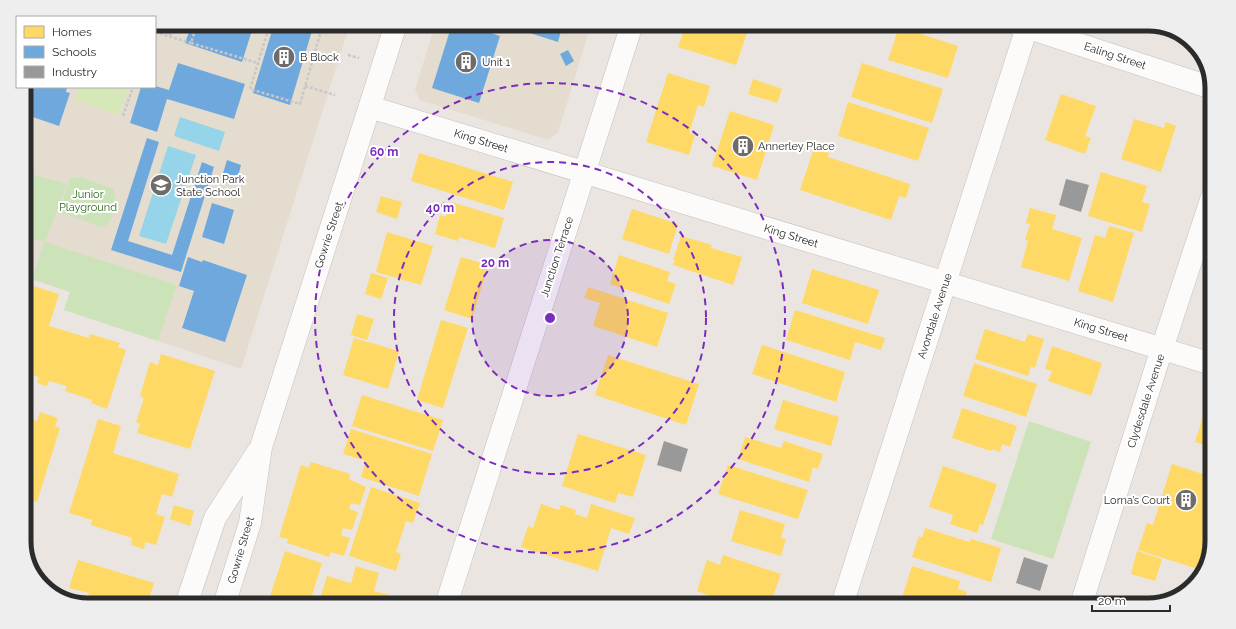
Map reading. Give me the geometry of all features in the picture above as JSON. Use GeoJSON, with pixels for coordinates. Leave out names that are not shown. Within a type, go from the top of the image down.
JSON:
{"type":"FeatureCollection","features":[{"type":"Feature","properties":{"kind":"street","name":"Gowrie Street"},"geometry":{"type":"LineString","coordinates":[[226,598],[250,523],[261,447],[394,31]]}},
{"type":"Feature","properties":{"kind":"street","name":"Junction Terrace"},"geometry":{"type":"LineString","coordinates":[[448,598],[630,31]]}},
{"type":"Feature","properties":{"kind":"street","name":"Avondale Avenue"},"geometry":{"type":"LineString","coordinates":[[844,598],[945,282],[1020,31]]}},
{"type":"Feature","properties":{"kind":"street","name":"Ealing Street"},"geometry":{"type":"LineString","coordinates":[[1037,31],[1205,86]]}},
{"type":"Feature","properties":{"kind":"street","name":"King Street"},"geometry":{"type":"LineString","coordinates":[[370,107],[1205,362]]}},
{"type":"Feature","properties":{"kind":"street","name":"Clydesdale Avenue"},"geometry":{"type":"LineString","coordinates":[[1083,598],[1205,218]]}},
{"type":"Feature","properties":{"kind":"street","name":"Gowrie Street"},"geometry":{"type":"LineString","coordinates":[[188,598],[215,518],[261,447]]}},
{"type":"Feature","properties":{"kind":"path"},"geometry":{"type":"LineString","coordinates":[[169,31],[171,37]]}},
{"type":"Feature","properties":{"kind":"path"},"geometry":{"type":"LineString","coordinates":[[191,43],[195,31]]}},
{"type":"Feature","properties":{"kind":"path"},"geometry":{"type":"LineString","coordinates":[[268,31],[250,89],[300,104],[321,31]]}},
{"type":"Feature","properties":{"kind":"path"},"geometry":{"type":"LineString","coordinates":[[156,32],[258,64]]}},
{"type":"Feature","properties":{"kind":"path"},"geometry":{"type":"LineString","coordinates":[[348,55],[362,59]]}},
{"type":"Feature","properties":{"kind":"path"},"geometry":{"type":"LineString","coordinates":[[305,86],[335,95]]}},
{"type":"Feature","properties":{"kind":"path"},"geometry":{"type":"LineString","coordinates":[[124,116],[133,88]]}},
{"type":"Feature","properties":{"kind":"shaded area","name":"Junction Park State School"},"geometry":{"type":"Polygon","coordinates":[[[156,31],[348,31],[241,369],[64,310],[70,292],[31,279],[31,88],[156,88],[156,31]]]}},
{"type":"Feature","properties":{"kind":"shaded area"},"geometry":{"type":"Polygon","coordinates":[[[433,31],[589,31],[558,133],[548,140],[420,100],[415,90],[433,31]]]}},
{"type":"Feature","properties":{"kind":"green space"},"geometry":{"type":"Polygon","coordinates":[[[79,88],[128,88],[119,115],[75,100],[79,88]]]}},
{"type":"Feature","properties":{"kind":"green space"},"geometry":{"type":"Polygon","coordinates":[[[31,174],[67,184],[45,242],[177,285],[158,341],[64,310],[70,292],[32,279],[44,242],[31,238],[31,174]]]}},
{"type":"Feature","properties":{"kind":"green space","name":"Junior Playground"},"geometry":{"type":"Polygon","coordinates":[[[80,177],[114,189],[116,201],[109,224],[101,227],[62,213],[61,206],[70,178],[80,177]]]}},
{"type":"Feature","properties":{"kind":"green space"},"geometry":{"type":"Polygon","coordinates":[[[1029,421],[1091,442],[1053,559],[991,539],[1029,421]]]}},
{"type":"Feature","properties":{"kind":"water"},"geometry":{"type":"Polygon","coordinates":[[[180,117],[225,132],[219,151],[174,136],[180,117]]]}},
{"type":"Feature","properties":{"kind":"water"},"geometry":{"type":"Polygon","coordinates":[[[168,146],[196,155],[166,244],[139,236],[168,146]]]}},
{"type":"Feature","properties":{"kind":"building: Homes"},"geometry":{"type":"Polygon","coordinates":[[[684,31],[748,31],[736,65],[678,47],[684,31]]]}},
{"type":"Feature","properties":{"kind":"building: Homes"},"geometry":{"type":"Polygon","coordinates":[[[898,31],[911,31],[958,46],[948,78],[888,60],[898,31]]]}},
{"type":"Feature","properties":{"kind":"building: Homes"},"geometry":{"type":"Polygon","coordinates":[[[862,63],[943,89],[932,123],[851,97],[862,63]]]}},
{"type":"Feature","properties":{"kind":"building: Homes"},"geometry":{"type":"Polygon","coordinates":[[[668,73],[710,86],[704,107],[698,105],[689,133],[695,135],[689,155],[646,142],[668,73]]]}},
{"type":"Feature","properties":{"kind":"building: Homes"},"geometry":{"type":"Polygon","coordinates":[[[753,79],[782,89],[777,103],[748,94],[753,79]]]}},
{"type":"Feature","properties":{"kind":"building: Homes"},"geometry":{"type":"Polygon","coordinates":[[[1061,94],[1096,106],[1085,136],[1091,138],[1085,154],[1045,140],[1061,94]]]}},
{"type":"Feature","properties":{"kind":"building: Homes"},"geometry":{"type":"Polygon","coordinates":[[[848,102],[929,128],[918,161],[838,136],[848,102]]]}},
{"type":"Feature","properties":{"kind":"building: Homes","name":"Annerley Place"},"geometry":{"type":"Polygon","coordinates":[[[730,111],[774,125],[757,180],[712,166],[730,111]]]}},
{"type":"Feature","properties":{"kind":"building: Homes"},"geometry":{"type":"Polygon","coordinates":[[[1134,119],[1164,128],[1166,122],[1176,126],[1161,172],[1121,159],[1134,119]]]}},
{"type":"Feature","properties":{"kind":"building: Homes"},"geometry":{"type":"Polygon","coordinates":[[[814,148],[829,153],[828,157],[910,184],[906,198],[899,196],[891,220],[800,190],[814,148]]]}},
{"type":"Feature","properties":{"kind":"building: Homes"},"geometry":{"type":"Polygon","coordinates":[[[419,153],[513,182],[504,210],[411,181],[419,153]]]}},
{"type":"Feature","properties":{"kind":"building: Homes"},"geometry":{"type":"Polygon","coordinates":[[[1101,172],[1147,186],[1142,202],[1150,204],[1142,232],[1088,216],[1101,172]]]}},
{"type":"Feature","properties":{"kind":"building: Homes"},"geometry":{"type":"Polygon","coordinates":[[[381,196],[402,202],[397,219],[376,212],[381,196]]]}},
{"type":"Feature","properties":{"kind":"building: Homes"},"geometry":{"type":"Polygon","coordinates":[[[451,202],[504,218],[495,248],[459,237],[458,241],[435,234],[440,215],[446,217],[451,202]]]}},
{"type":"Feature","properties":{"kind":"building: Homes"},"geometry":{"type":"Polygon","coordinates":[[[1030,208],[1056,215],[1052,229],[1082,238],[1069,281],[1021,267],[1028,241],[1025,240],[1030,224],[1026,223],[1030,208]]]}},
{"type":"Feature","properties":{"kind":"building: Homes"},"geometry":{"type":"Polygon","coordinates":[[[632,209],[678,224],[669,254],[622,239],[632,209]]]}},
{"type":"Feature","properties":{"kind":"building: Homes"},"geometry":{"type":"Polygon","coordinates":[[[1109,226],[1134,233],[1113,302],[1078,291],[1095,235],[1105,238],[1109,226]]]}},
{"type":"Feature","properties":{"kind":"building: Homes"},"geometry":{"type":"Polygon","coordinates":[[[387,232],[433,246],[421,285],[376,272],[387,232]]]}},
{"type":"Feature","properties":{"kind":"building: Homes"},"geometry":{"type":"Polygon","coordinates":[[[681,236],[712,245],[711,248],[742,257],[733,285],[673,265],[675,261],[673,260],[681,236]]]}},
{"type":"Feature","properties":{"kind":"building: Homes"},"geometry":{"type":"Polygon","coordinates":[[[619,255],[670,272],[667,281],[676,284],[669,304],[610,284],[619,255]]]}},
{"type":"Feature","properties":{"kind":"building: Homes"},"geometry":{"type":"Polygon","coordinates":[[[461,257],[488,265],[472,319],[444,310],[461,257]]]}},
{"type":"Feature","properties":{"kind":"building: Homes"},"geometry":{"type":"Polygon","coordinates":[[[812,269],[879,290],[868,324],[802,303],[812,269]]]}},
{"type":"Feature","properties":{"kind":"building: Homes"},"geometry":{"type":"Polygon","coordinates":[[[371,273],[388,278],[381,299],[365,294],[371,273]]]}},
{"type":"Feature","properties":{"kind":"building: Homes"},"geometry":{"type":"Polygon","coordinates":[[[31,285],[59,294],[49,326],[89,338],[90,334],[120,343],[118,347],[126,350],[107,409],[91,403],[92,400],[65,391],[67,386],[49,381],[47,386],[37,383],[39,377],[31,374],[31,285]]]}},
{"type":"Feature","properties":{"kind":"building: Homes"},"geometry":{"type":"Polygon","coordinates":[[[588,287],[668,313],[657,347],[593,326],[600,303],[584,298],[588,287]]]}},
{"type":"Feature","properties":{"kind":"building: Homes"},"geometry":{"type":"Polygon","coordinates":[[[795,310],[885,338],[881,350],[855,342],[850,360],[786,340],[795,310]]]}},
{"type":"Feature","properties":{"kind":"building: Homes"},"geometry":{"type":"Polygon","coordinates":[[[357,314],[374,319],[367,340],[351,335],[357,314]]]}},
{"type":"Feature","properties":{"kind":"building: Homes"},"geometry":{"type":"Polygon","coordinates":[[[441,320],[468,328],[443,408],[417,400],[441,320]]]}},
{"type":"Feature","properties":{"kind":"building: Homes"},"geometry":{"type":"Polygon","coordinates":[[[985,329],[1025,342],[1028,334],[1044,339],[1035,368],[1031,366],[1028,376],[975,359],[985,329]]]}},
{"type":"Feature","properties":{"kind":"building: Homes"},"geometry":{"type":"Polygon","coordinates":[[[354,338],[399,351],[388,389],[343,375],[354,338]]]}},
{"type":"Feature","properties":{"kind":"building: Homes"},"geometry":{"type":"Polygon","coordinates":[[[762,345],[845,372],[836,402],[752,374],[762,345]]]}},
{"type":"Feature","properties":{"kind":"building: Homes"},"geometry":{"type":"Polygon","coordinates":[[[1052,346],[1102,363],[1091,396],[1048,381],[1052,371],[1045,369],[1052,346]]]}},
{"type":"Feature","properties":{"kind":"building: Homes"},"geometry":{"type":"Polygon","coordinates":[[[161,354],[215,371],[190,449],[137,433],[140,424],[136,422],[144,398],[140,396],[150,362],[158,365],[161,354]]]}},
{"type":"Feature","properties":{"kind":"building: Homes"},"geometry":{"type":"Polygon","coordinates":[[[608,355],[699,384],[686,425],[595,395],[608,355]]]}},
{"type":"Feature","properties":{"kind":"building: Homes"},"geometry":{"type":"Polygon","coordinates":[[[974,363],[1037,384],[1026,417],[963,396],[974,363]]]}},
{"type":"Feature","properties":{"kind":"building: Homes"},"geometry":{"type":"Polygon","coordinates":[[[362,395],[443,420],[433,451],[352,426],[362,395]]]}},
{"type":"Feature","properties":{"kind":"building: Homes"},"geometry":{"type":"Polygon","coordinates":[[[783,400],[839,417],[831,446],[774,429],[783,400]]]}},
{"type":"Feature","properties":{"kind":"building: Homes"},"geometry":{"type":"Polygon","coordinates":[[[962,408],[1017,426],[1010,447],[1002,444],[1000,452],[992,449],[991,451],[952,438],[962,408]]]}},
{"type":"Feature","properties":{"kind":"building: Homes"},"geometry":{"type":"Polygon","coordinates":[[[1205,410],[1205,446],[1195,442],[1205,410]]]}},
{"type":"Feature","properties":{"kind":"building: Homes"},"geometry":{"type":"Polygon","coordinates":[[[40,412],[58,418],[55,426],[60,428],[37,502],[31,500],[31,419],[37,421],[40,412]]]}},
{"type":"Feature","properties":{"kind":"building: Homes"},"geometry":{"type":"Polygon","coordinates":[[[98,419],[121,426],[113,453],[179,474],[172,497],[162,494],[156,514],[165,517],[156,545],[145,542],[144,549],[131,545],[132,538],[91,525],[92,520],[69,513],[98,419]]]}},
{"type":"Feature","properties":{"kind":"building: Homes"},"geometry":{"type":"Polygon","coordinates":[[[351,429],[432,454],[419,496],[361,477],[366,461],[343,454],[351,429]]]}},
{"type":"Feature","properties":{"kind":"building: Homes"},"geometry":{"type":"Polygon","coordinates":[[[578,434],[646,455],[633,497],[618,493],[615,503],[562,486],[578,434]]]}},
{"type":"Feature","properties":{"kind":"building: Homes"},"geometry":{"type":"Polygon","coordinates":[[[745,437],[781,448],[784,441],[823,454],[818,469],[813,467],[809,482],[738,459],[745,437]]]}},
{"type":"Feature","properties":{"kind":"building: Homes"},"geometry":{"type":"Polygon","coordinates":[[[311,462],[350,474],[349,479],[366,487],[360,505],[351,503],[349,509],[358,512],[352,530],[343,528],[341,535],[350,538],[344,556],[331,552],[329,557],[287,543],[288,539],[279,537],[301,465],[309,468],[311,462]]]}},
{"type":"Feature","properties":{"kind":"building: Homes","name":"Lorna’s Court"},"geometry":{"type":"Polygon","coordinates":[[[1172,464],[1205,475],[1205,541],[1202,560],[1197,569],[1138,550],[1147,523],[1153,525],[1172,464]]]}},
{"type":"Feature","properties":{"kind":"building: Homes"},"geometry":{"type":"Polygon","coordinates":[[[728,465],[808,490],[798,519],[718,494],[728,465]]]}},
{"type":"Feature","properties":{"kind":"building: Homes"},"geometry":{"type":"Polygon","coordinates":[[[943,466],[997,484],[983,525],[980,524],[977,533],[950,524],[953,515],[929,507],[943,466]]]}},
{"type":"Feature","properties":{"kind":"building: Homes"},"geometry":{"type":"Polygon","coordinates":[[[371,487],[420,503],[413,523],[406,521],[396,552],[401,554],[396,571],[349,556],[371,487]]]}},
{"type":"Feature","properties":{"kind":"building: Homes"},"geometry":{"type":"Polygon","coordinates":[[[541,504],[559,510],[561,505],[576,510],[575,514],[587,518],[591,504],[635,518],[629,534],[611,528],[598,571],[521,547],[528,526],[533,528],[541,504]]]}},
{"type":"Feature","properties":{"kind":"building: Homes"},"geometry":{"type":"Polygon","coordinates":[[[174,505],[194,511],[190,526],[170,519],[174,505]]]}},
{"type":"Feature","properties":{"kind":"building: Homes"},"geometry":{"type":"Polygon","coordinates":[[[740,510],[785,524],[781,538],[786,539],[781,556],[731,541],[740,510]]]}},
{"type":"Feature","properties":{"kind":"building: Homes"},"geometry":{"type":"Polygon","coordinates":[[[925,528],[969,542],[971,539],[1001,548],[991,582],[912,557],[919,536],[922,538],[925,528]]]}},
{"type":"Feature","properties":{"kind":"building: Homes"},"geometry":{"type":"Polygon","coordinates":[[[285,551],[322,563],[311,598],[269,598],[285,551]]]}},
{"type":"Feature","properties":{"kind":"building: Homes"},"geometry":{"type":"Polygon","coordinates":[[[1137,551],[1162,559],[1155,581],[1131,574],[1137,551]]]}},
{"type":"Feature","properties":{"kind":"building: Homes"},"geometry":{"type":"Polygon","coordinates":[[[723,555],[781,574],[772,598],[709,598],[710,596],[697,591],[707,560],[720,565],[723,555]]]}},
{"type":"Feature","properties":{"kind":"building: Homes"},"geometry":{"type":"Polygon","coordinates":[[[78,560],[154,583],[149,598],[87,598],[89,593],[69,588],[78,560]]]}},
{"type":"Feature","properties":{"kind":"building: Homes"},"geometry":{"type":"Polygon","coordinates":[[[356,566],[379,573],[374,591],[389,595],[388,598],[320,598],[327,576],[351,583],[356,566]]]}},
{"type":"Feature","properties":{"kind":"building: Homes"},"geometry":{"type":"Polygon","coordinates":[[[912,566],[960,581],[958,589],[967,592],[965,598],[902,598],[912,566]]]}},
{"type":"Feature","properties":{"kind":"building: Schools"},"geometry":{"type":"Polygon","coordinates":[[[189,31],[252,31],[242,62],[185,43],[189,31]]]}},
{"type":"Feature","properties":{"kind":"building: Schools","name":"B Block"},"geometry":{"type":"Polygon","coordinates":[[[272,31],[312,31],[290,105],[253,93],[272,31]]]}},
{"type":"Feature","properties":{"kind":"building: Schools","name":"Unit 1"},"geometry":{"type":"Polygon","coordinates":[[[450,31],[485,31],[500,36],[479,103],[432,88],[450,31]]]}},
{"type":"Feature","properties":{"kind":"building: Schools"},"geometry":{"type":"Polygon","coordinates":[[[524,31],[561,31],[558,42],[524,31]]]}},
{"type":"Feature","properties":{"kind":"building: Schools"},"geometry":{"type":"Polygon","coordinates":[[[568,50],[574,61],[566,66],[560,54],[568,50]]]}},
{"type":"Feature","properties":{"kind":"building: Schools"},"geometry":{"type":"Polygon","coordinates":[[[178,63],[245,84],[234,119],[167,99],[157,132],[130,123],[141,88],[156,88],[156,86],[169,90],[178,63]]]}},
{"type":"Feature","properties":{"kind":"building: Schools"},"geometry":{"type":"Polygon","coordinates":[[[31,88],[67,88],[66,92],[70,93],[59,126],[31,116],[31,88]]]}},
{"type":"Feature","properties":{"kind":"building: Schools"},"geometry":{"type":"Polygon","coordinates":[[[147,138],[159,142],[128,241],[172,255],[202,162],[214,167],[181,272],[111,250],[147,138]]]}},
{"type":"Feature","properties":{"kind":"building: Schools"},"geometry":{"type":"Polygon","coordinates":[[[227,160],[241,165],[236,184],[221,180],[227,160]]]}},
{"type":"Feature","properties":{"kind":"building: Schools"},"geometry":{"type":"Polygon","coordinates":[[[212,203],[234,210],[224,244],[202,237],[212,203]]]}},
{"type":"Feature","properties":{"kind":"building: Schools"},"geometry":{"type":"Polygon","coordinates":[[[188,257],[202,262],[203,260],[247,275],[225,342],[182,328],[194,291],[179,286],[188,257]]]}},
{"type":"Feature","properties":{"kind":"building: Industry"},"geometry":{"type":"Polygon","coordinates":[[[1066,179],[1089,185],[1081,212],[1059,205],[1066,179]]]}},
{"type":"Feature","properties":{"kind":"building: Industry"},"geometry":{"type":"Polygon","coordinates":[[[664,441],[688,449],[681,472],[657,465],[664,441]]]}},
{"type":"Feature","properties":{"kind":"building: Industry"},"geometry":{"type":"Polygon","coordinates":[[[1024,557],[1048,565],[1040,591],[1016,583],[1024,557]]]}},
{"type":"Feature","properties":{"kind":"place","name":"B Block"},"geometry":{"type":"Point","coordinates":[284,57]}},
{"type":"Feature","properties":{"kind":"place","name":"Unit 1"},"geometry":{"type":"Point","coordinates":[466,62]}},
{"type":"Feature","properties":{"kind":"place","name":"Annerley Place"},"geometry":{"type":"Point","coordinates":[743,146]}},
{"type":"Feature","properties":{"kind":"place","name":"Junction Park State School"},"geometry":{"type":"Point","coordinates":[161,185]}},
{"type":"Feature","properties":{"kind":"place","name":"Lorna’s Court"},"geometry":{"type":"Point","coordinates":[1186,500]}}]}
